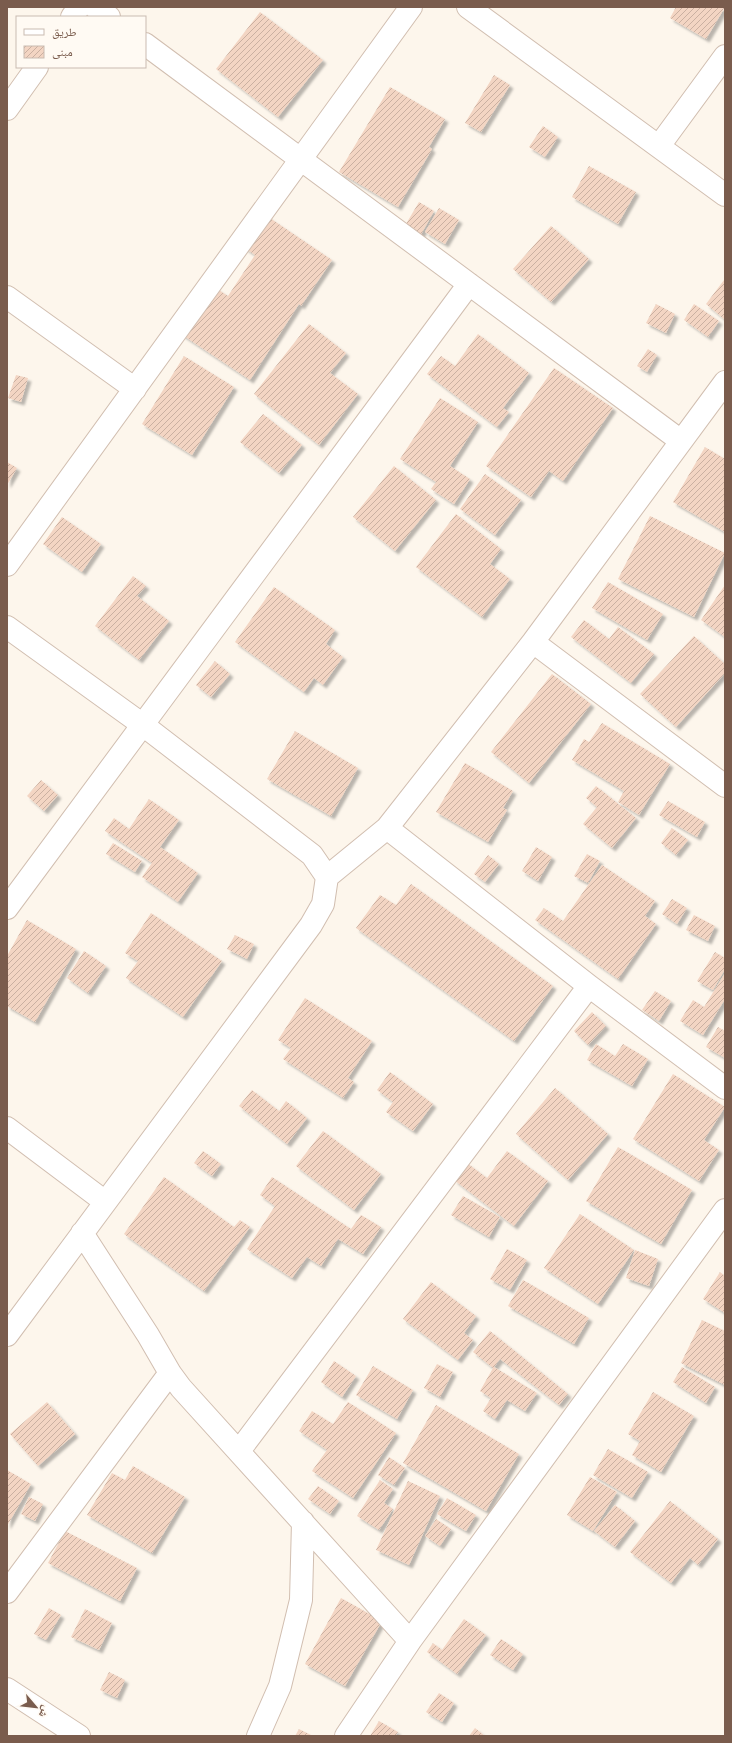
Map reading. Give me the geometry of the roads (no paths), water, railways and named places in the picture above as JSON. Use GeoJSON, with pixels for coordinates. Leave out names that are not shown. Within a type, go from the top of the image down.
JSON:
{"type":"FeatureCollection","features":[{"type":"Feature","properties":{"kind":"street"},"geometry":{"type":"LineString","coordinates":[[73,16],[79,7]]}},
{"type":"Feature","properties":{"kind":"street"},"geometry":{"type":"LineString","coordinates":[[95,7],[107,16]]}},
{"type":"Feature","properties":{"kind":"street"},"geometry":{"type":"LineString","coordinates":[[7,565],[412,7]]}},
{"type":"Feature","properties":{"kind":"street"},"geometry":{"type":"LineString","coordinates":[[468,7],[725,195]]}},
{"type":"Feature","properties":{"kind":"street"},"geometry":{"type":"LineString","coordinates":[[146,45],[681,441]]}},
{"type":"Feature","properties":{"kind":"street"},"geometry":{"type":"LineString","coordinates":[[658,146],[725,56]]}},
{"type":"Feature","properties":{"kind":"street"},"geometry":{"type":"LineString","coordinates":[[7,109],[36,68]]}},
{"type":"Feature","properties":{"kind":"street"},"geometry":{"type":"LineString","coordinates":[[7,908],[470,284]]}},
{"type":"Feature","properties":{"kind":"street"},"geometry":{"type":"LineString","coordinates":[[7,297],[135,389]]}},
{"type":"Feature","properties":{"kind":"street"},"geometry":{"type":"LineString","coordinates":[[7,1335],[104,1201],[310,925],[323,904],[327,877],[387,828],[533,642],[725,382]]}},
{"type":"Feature","properties":{"kind":"street"},"geometry":{"type":"LineString","coordinates":[[7,627],[143,725],[312,855],[327,877]]}},
{"type":"Feature","properties":{"kind":"street"},"geometry":{"type":"LineString","coordinates":[[533,642],[722,778]]}},
{"type":"Feature","properties":{"kind":"street"},"geometry":{"type":"LineString","coordinates":[[387,828],[589,986],[725,1088]]}},
{"type":"Feature","properties":{"kind":"street"},"geometry":{"type":"LineString","coordinates":[[239,1451],[589,986]]}},
{"type":"Feature","properties":{"kind":"street"},"geometry":{"type":"LineString","coordinates":[[7,1128],[104,1201]]}},
{"type":"Feature","properties":{"kind":"street"},"geometry":{"type":"LineString","coordinates":[[346,1736],[410,1641],[725,1210]]}},
{"type":"Feature","properties":{"kind":"street"},"geometry":{"type":"LineString","coordinates":[[82,1233],[148,1335],[170,1373],[410,1641]]}},
{"type":"Feature","properties":{"kind":"street"},"geometry":{"type":"LineString","coordinates":[[7,1592],[170,1373]]}},
{"type":"Feature","properties":{"kind":"street"},"geometry":{"type":"LineString","coordinates":[[258,1736],[280,1686],[301,1600],[303,1522]]}},
{"type":"Feature","properties":{"kind":"street"},"geometry":{"type":"LineString","coordinates":[[7,1689],[79,1736]]}}]}
